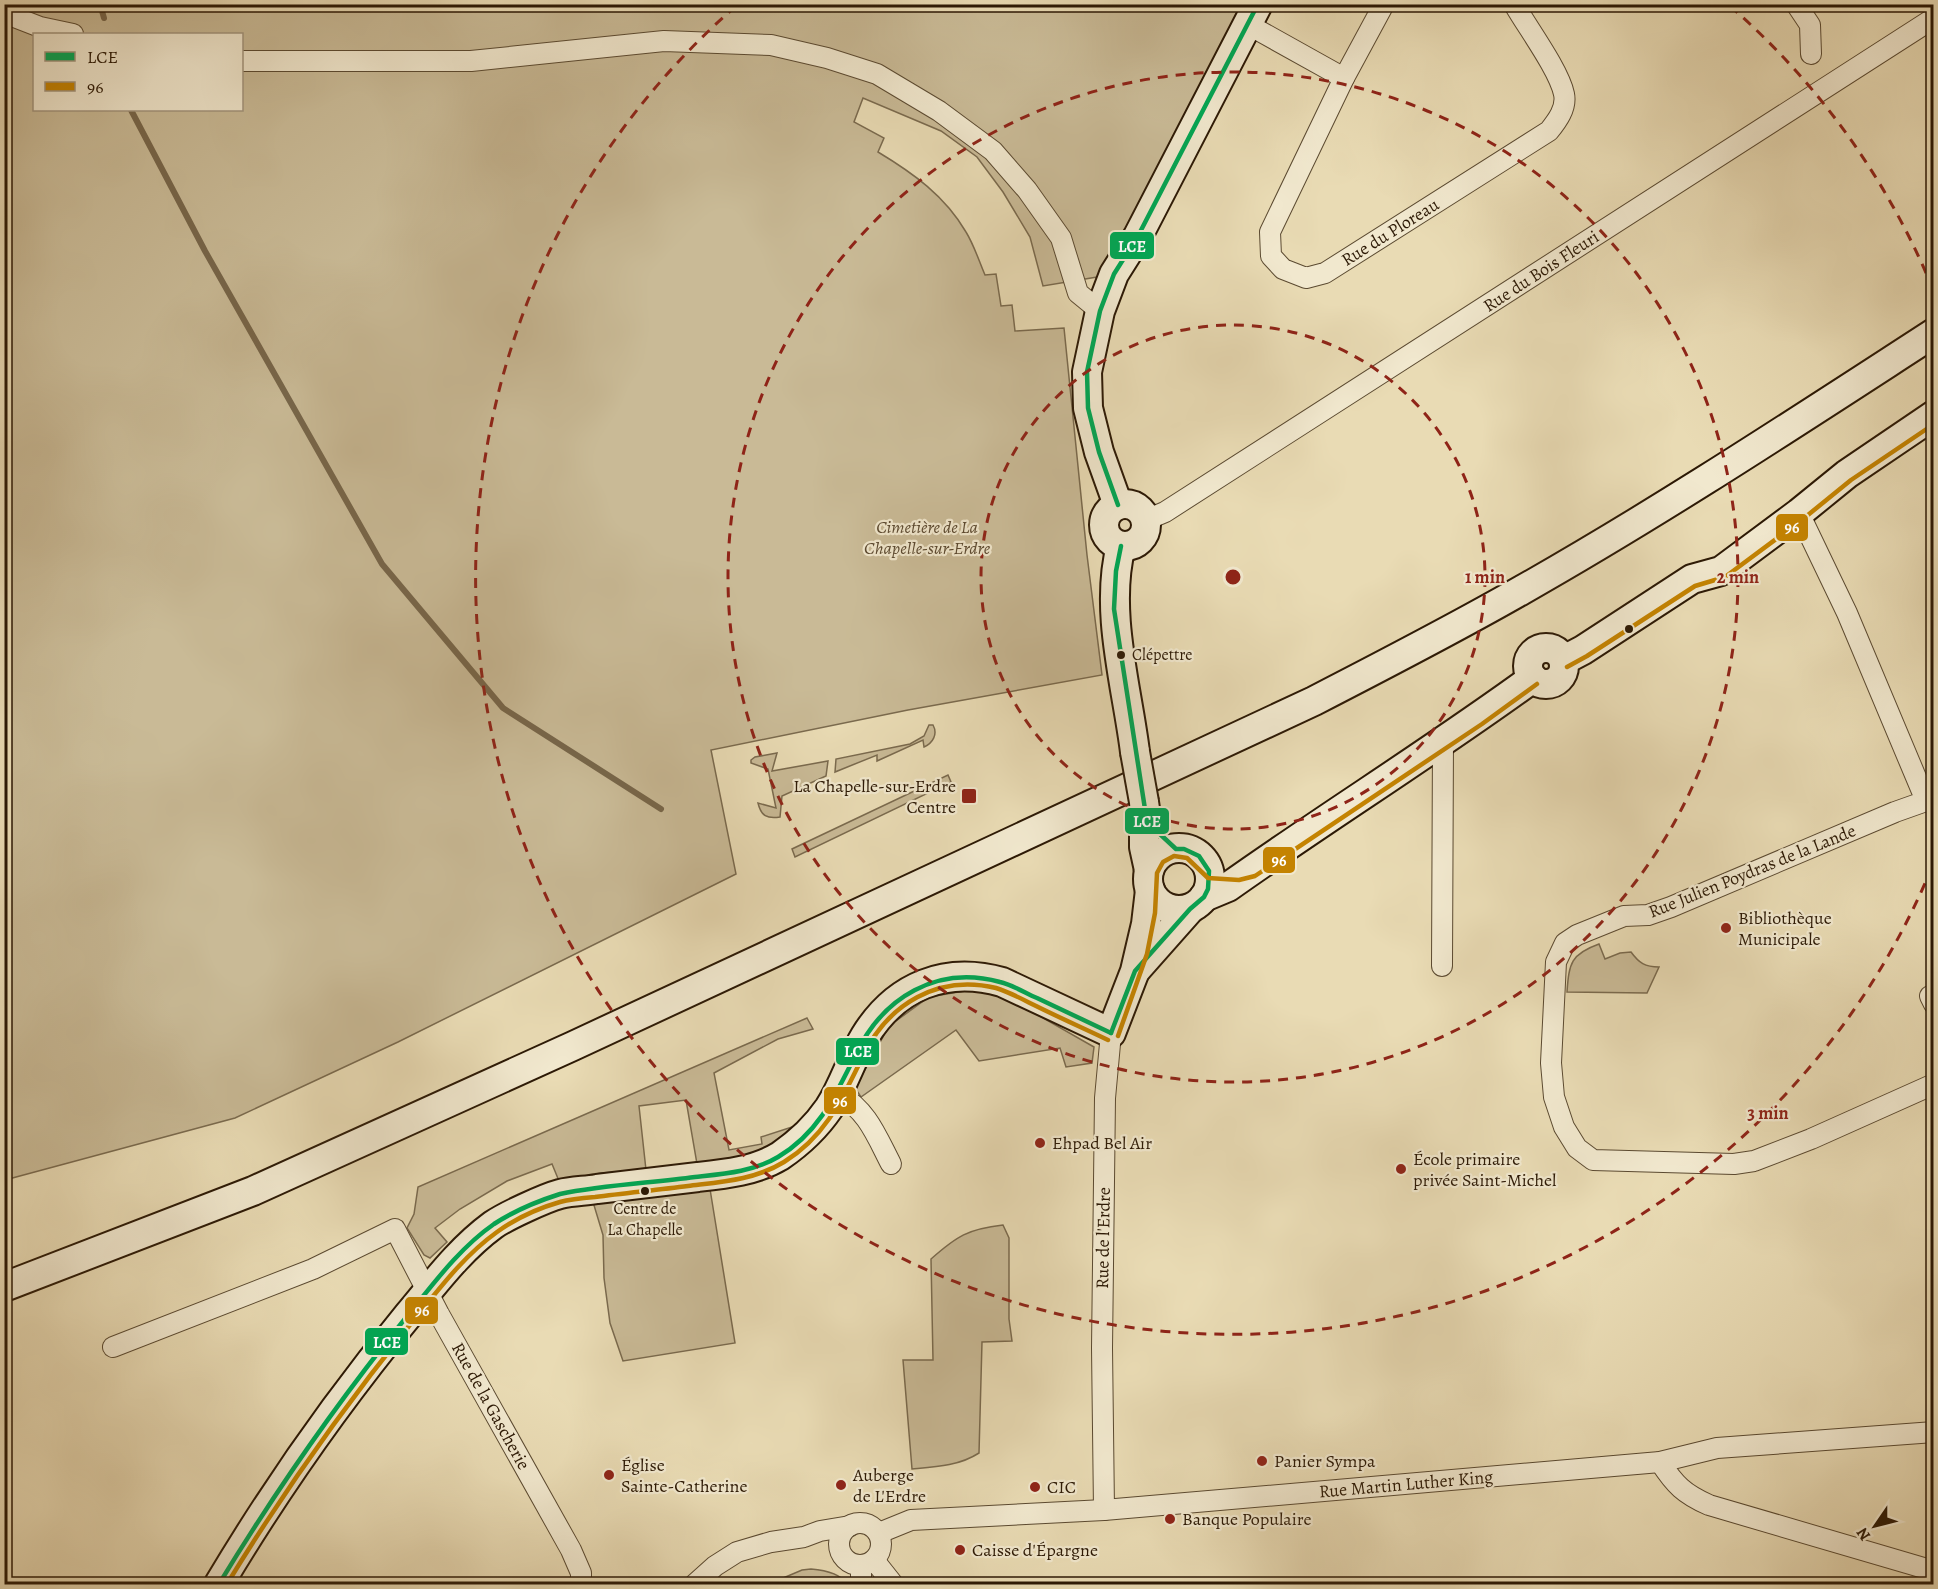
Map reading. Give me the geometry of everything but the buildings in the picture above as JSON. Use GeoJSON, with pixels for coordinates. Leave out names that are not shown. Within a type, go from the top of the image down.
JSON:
{"type":"FeatureCollection","features":[{"type":"Feature","properties":{"kind":"street","name":"Rue du Ploreau"},"geometry":{"type":"LineString","coordinates":[[1384,4],[1344,78],[1270,232],[1271,256],[1283,269],[1306,278],[1324,273],[1549,131],[1560,118],[1565,96],[1557,75],[1514,4]]}},
{"type":"Feature","properties":{"kind":"street"},"geometry":{"type":"LineString","coordinates":[[1796,4],[1810,25],[1811,54]]}},
{"type":"Feature","properties":{"kind":"street"},"geometry":{"type":"LineString","coordinates":[[4,13],[40,27],[68,33]]}},
{"type":"Feature","properties":{"kind":"street"},"geometry":{"type":"LineString","coordinates":[[1118,505],[1099,452],[1088,408],[1086,372],[1100,311],[1114,274],[1138,236],[1253,14],[1344,78]]}},
{"type":"Feature","properties":{"kind":"street","name":"Rue du Bois Fleuri"},"geometry":{"type":"LineString","coordinates":[[1146,520],[1157,517],[1175,506],[1934,18]]}},
{"type":"Feature","properties":{"kind":"street"},"geometry":{"type":"LineString","coordinates":[[243,61],[471,61],[664,41],[771,45],[827,57],[877,74],[939,111],[993,151],[1027,190],[1061,238],[1078,293],[1100,311]]}},
{"type":"Feature","properties":{"kind":"street"},"geometry":{"type":"LineString","coordinates":[[4,1287],[253,1191],[573,1046],[1314,701],[1421,647],[1572,561],[1710,478],[1934,333]]}},
{"type":"Feature","properties":{"kind":"street"},"geometry":{"type":"LineString","coordinates":[[1201,892],[1200,856],[1184,849],[1176,849],[1162,853],[1152,864],[1149,880],[1154,898],[1162,905],[1180,911],[1201,892],[1252,869],[1478,718],[1533,678],[1528,663],[1533,652],[1551,648],[1561,654],[1564,660],[1692,579],[1721,571],[1847,474],[1933,416]]}},
{"type":"Feature","properties":{"kind":"street"},"geometry":{"type":"LineString","coordinates":[[1118,505],[1132,505],[1138,508],[1146,520],[1145,534],[1135,545],[1121,546],[1109,539],[1104,527],[1108,514],[1118,505]]}},
{"type":"Feature","properties":{"kind":"street","name":"Rue Julien Poydras de la Lande"},"geometry":{"type":"LineString","coordinates":[[1799,513],[1847,613],[1931,806],[1895,812],[1671,907],[1648,915],[1624,916],[1598,925],[1565,943],[1556,962],[1551,1063],[1554,1097],[1564,1127],[1577,1148],[1593,1160],[1714,1165],[1754,1161],[1811,1139],[1934,1084]]}},
{"type":"Feature","properties":{"kind":"street","name":"Rue de l'Erdre"},"geometry":{"type":"LineString","coordinates":[[1104,1510],[1102,1339],[1105,1098],[1112,1033],[1135,971],[1146,924],[1149,880],[1144,847],[1145,812],[1114,609],[1116,571],[1121,546]]}},
{"type":"Feature","properties":{"kind":"street"},"geometry":{"type":"LineString","coordinates":[[1442,966],[1443,741]]}},
{"type":"Feature","properties":{"kind":"street"},"geometry":{"type":"LineString","coordinates":[[1145,812],[1176,849]]}},
{"type":"Feature","properties":{"kind":"street","name":"Rue de l'Erdre"},"geometry":{"type":"LineString","coordinates":[[1135,971],[1201,892]]}},
{"type":"Feature","properties":{"kind":"street"},"geometry":{"type":"LineString","coordinates":[[219,1584],[347,1392],[438,1277],[466,1248],[494,1224],[559,1194],[714,1176],[763,1165],[807,1135],[816,1125],[838,1093],[855,1054],[876,1020],[902,995],[918,986],[940,979],[965,976],[984,977],[1002,982],[1112,1033]]}},
{"type":"Feature","properties":{"kind":"street"},"geometry":{"type":"LineString","coordinates":[[838,1093],[855,1104],[866,1116],[891,1164]]}},
{"type":"Feature","properties":{"kind":"street","name":"Rue de la Gascherie"},"geometry":{"type":"LineString","coordinates":[[113,1347],[313,1269],[395,1230],[427,1292],[572,1550],[580,1573],[581,1584]]}},
{"type":"Feature","properties":{"kind":"street","name":"Rue Martin Luther King"},"geometry":{"type":"LineString","coordinates":[[879,1533],[911,1520],[1104,1510],[1660,1462],[1717,1448],[1934,1432]]}},
{"type":"Feature","properties":{"kind":"street"},"geometry":{"type":"LineString","coordinates":[[1660,1462],[1673,1482],[1688,1496],[1709,1505],[1934,1571]]}},
{"type":"Feature","properties":{"kind":"street"},"geometry":{"type":"LineString","coordinates":[[695,1584],[715,1566],[737,1552],[771,1542],[804,1537],[858,1523],[866,1524],[879,1533],[881,1545],[878,1556],[867,1562],[853,1564],[842,1555],[804,1537]]}},
{"type":"Feature","properties":{"kind":"street"},"geometry":{"type":"LineString","coordinates":[[842,1555],[840,1539],[850,1526]]}},
{"type":"Feature","properties":{"kind":"street"},"geometry":{"type":"LineString","coordinates":[[861,1584],[867,1562]]}},
{"type":"Feature","properties":{"kind":"street"},"geometry":{"type":"LineString","coordinates":[[867,1562],[893,1584]]}},
{"type":"Feature","properties":{"kind":"green space","name":"Cimetière de La Chapelle-sur-Erdre"},"geometry":{"type":"Polygon","coordinates":[[[5,5],[1244,5],[1118,246],[1097,277],[1043,286],[1030,237],[1003,192],[977,157],[941,131],[863,98],[854,122],[884,138],[878,152],[927,186],[958,219],[972,242],[985,275],[996,274],[1001,306],[1012,305],[1015,331],[1064,328],[1087,555],[1102,675],[908,710],[711,750],[736,874],[398,1042],[235,1118],[5,1180],[5,5]]]}},
{"type":"Feature","properties":{"kind":"green space"},"geometry":{"type":"Polygon","coordinates":[[[929,725],[933,725],[935,735],[932,741],[924,747],[923,740],[877,761],[877,755],[835,772],[836,759],[910,744],[924,736],[929,725]]]}},
{"type":"Feature","properties":{"kind":"green space"},"geometry":{"type":"Polygon","coordinates":[[[777,753],[772,771],[828,761],[826,776],[782,796],[780,817],[772,817],[763,814],[758,803],[776,808],[768,769],[751,763],[751,760],[755,757],[777,753]]]}},
{"type":"Feature","properties":{"kind":"green space"},"geometry":{"type":"Polygon","coordinates":[[[948,775],[951,782],[795,857],[792,849],[948,775]]]}},
{"type":"Feature","properties":{"kind":"green space"},"geometry":{"type":"Polygon","coordinates":[[[1599,944],[1605,959],[1620,953],[1631,952],[1643,964],[1659,967],[1647,993],[1567,992],[1573,961],[1582,952],[1599,944]]]}},
{"type":"Feature","properties":{"kind":"green space"},"geometry":{"type":"Polygon","coordinates":[[[976,989],[1008,998],[1094,1047],[1092,1063],[1066,1067],[1060,1048],[979,1061],[956,1030],[861,1097],[855,1088],[889,1026],[929,997],[976,989]]]}},
{"type":"Feature","properties":{"kind":"green space"},"geometry":{"type":"Polygon","coordinates":[[[807,1018],[813,1029],[778,1039],[714,1073],[729,1150],[762,1144],[761,1137],[792,1127],[771,1145],[749,1155],[697,1164],[686,1100],[639,1106],[646,1170],[601,1173],[559,1181],[552,1164],[507,1181],[460,1209],[435,1228],[447,1242],[430,1258],[424,1255],[407,1228],[414,1214],[418,1187],[807,1018]]]}},
{"type":"Feature","properties":{"kind":"green space"},"geometry":{"type":"Polygon","coordinates":[[[710,1189],[735,1343],[623,1361],[610,1323],[604,1278],[603,1235],[593,1202],[710,1189]]]}},
{"type":"Feature","properties":{"kind":"green space"},"geometry":{"type":"Polygon","coordinates":[[[1003,1225],[1009,1238],[1009,1319],[1012,1341],[982,1342],[979,1453],[955,1463],[912,1469],[903,1360],[933,1360],[931,1259],[948,1245],[972,1231],[1003,1225]]]}},
{"type":"Feature","properties":{"kind":"green space"},"geometry":{"type":"Polygon","coordinates":[[[811,1569],[836,1575],[847,1584],[769,1584],[802,1570],[811,1569]]]}},
{"type":"Feature","properties":{"kind":"waterway"},"geometry":{"type":"LineString","coordinates":[[100,4],[104,18]]}},
{"type":"Feature","properties":{"kind":"waterway"},"geometry":{"type":"LineString","coordinates":[[132,111],[205,251],[382,564],[503,708],[661,809]]}},
{"type":"Feature","properties":{"kind":"transit line","name":"LCE"},"geometry":{"type":"LineString","coordinates":[[1118,505],[1099,452],[1088,408],[1087,372],[1100,311],[1114,274],[1138,236],[1258,4]]}},
{"type":"Feature","properties":{"kind":"transit line","name":"96"},"geometry":{"type":"LineString","coordinates":[[1567,667],[1695,586],[1725,577],[1851,480],[1934,424]]}},
{"type":"Feature","properties":{"kind":"transit line","name":"LCE"},"geometry":{"type":"LineString","coordinates":[[1111,1033],[1135,971],[1190,909],[1204,897],[1208,889],[1209,871],[1199,856],[1184,849],[1176,849],[1147,822],[1114,609],[1116,571],[1121,546]]}},
{"type":"Feature","properties":{"kind":"transit line","name":"96"},"geometry":{"type":"LineString","coordinates":[[1118,1036],[1147,954],[1155,913],[1157,873],[1163,862],[1174,856],[1187,858],[1208,878],[1239,880],[1255,876],[1482,724],[1537,684]]}},
{"type":"Feature","properties":{"kind":"transit line","name":"LCE"},"geometry":{"type":"LineString","coordinates":[[219,1584],[284,1482],[354,1384],[446,1269],[494,1224],[526,1207],[560,1194],[727,1173],[758,1166],[778,1157],[805,1136],[825,1112],[867,1034],[881,1016],[914,990],[934,982],[955,978],[977,978],[1005,983],[1111,1033]]}},
{"type":"Feature","properties":{"kind":"transit line","name":"96"},"geometry":{"type":"LineString","coordinates":[[227,1584],[291,1484],[384,1357],[461,1264],[504,1227],[519,1218],[564,1201],[737,1179],[761,1173],[784,1162],[799,1152],[822,1128],[840,1102],[863,1056],[886,1021],[917,997],[935,990],[954,985],[996,988],[1108,1040]]}},
{"type":"Feature","properties":{"kind":"place","name":"Clépettre"},"geometry":{"type":"Point","coordinates":[1121,655]}},
{"type":"Feature","properties":{"kind":"place","name":"La Chapelle-sur-Erdre Centre"},"geometry":{"type":"Point","coordinates":[969,796]}},
{"type":"Feature","properties":{"kind":"place","name":"Bibliothèque Municipale"},"geometry":{"type":"Point","coordinates":[1726,928]}},
{"type":"Feature","properties":{"kind":"place","name":"Ehpad Bel Air"},"geometry":{"type":"Point","coordinates":[1040,1143]}},
{"type":"Feature","properties":{"kind":"place","name":"École primaire privée Saint-Michel"},"geometry":{"type":"Point","coordinates":[1401,1169]}},
{"type":"Feature","properties":{"kind":"place","name":"Centre de La Chapelle"},"geometry":{"type":"Point","coordinates":[645,1191]}},
{"type":"Feature","properties":{"kind":"place","name":"Panier Sympa"},"geometry":{"type":"Point","coordinates":[1262,1461]}},
{"type":"Feature","properties":{"kind":"place","name":"Église Sainte-Catherine"},"geometry":{"type":"Point","coordinates":[609,1475]}},
{"type":"Feature","properties":{"kind":"place","name":"Auberge de L'Erdre"},"geometry":{"type":"Point","coordinates":[841,1485]}},
{"type":"Feature","properties":{"kind":"place","name":"CIC"},"geometry":{"type":"Point","coordinates":[1035,1487]}},
{"type":"Feature","properties":{"kind":"place","name":"Banque Populaire"},"geometry":{"type":"Point","coordinates":[1170,1519]}},
{"type":"Feature","properties":{"kind":"place","name":"Caisse d'Épargne"},"geometry":{"type":"Point","coordinates":[960,1550]}}]}
